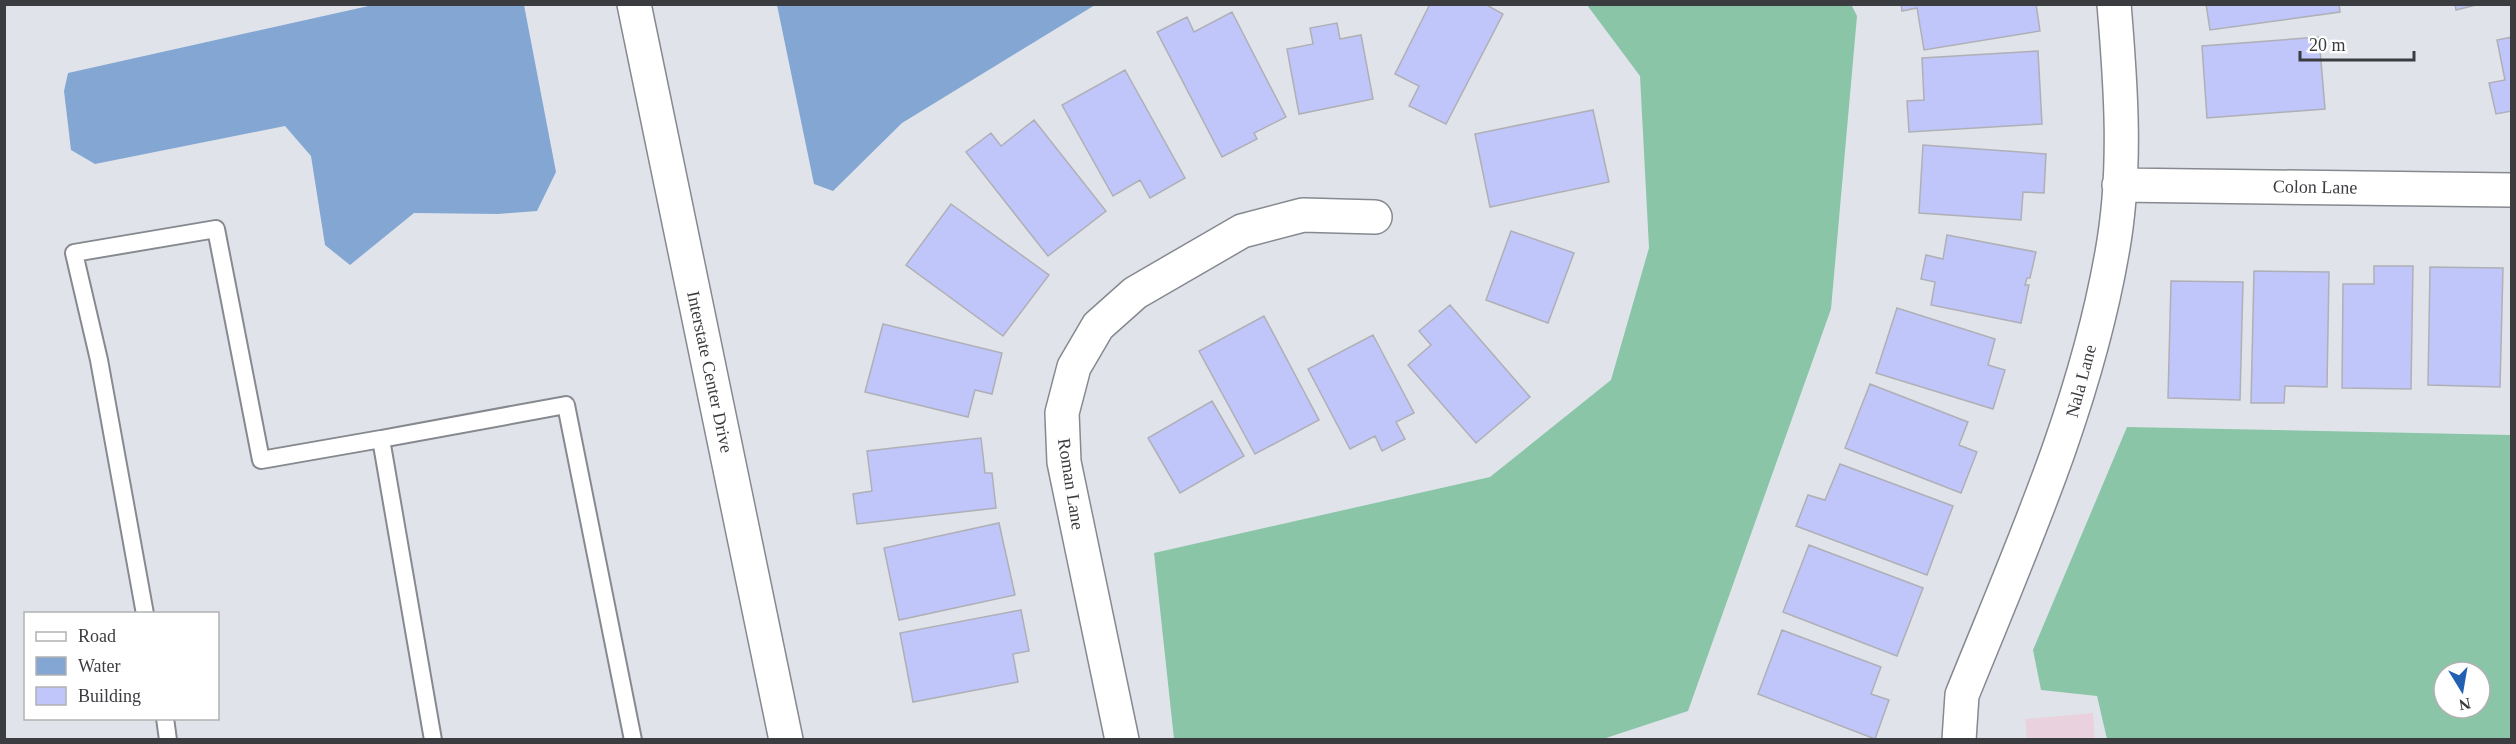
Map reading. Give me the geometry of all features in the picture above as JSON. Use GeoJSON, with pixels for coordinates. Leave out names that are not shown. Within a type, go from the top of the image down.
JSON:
{"type":"FeatureCollection","features":[{"type":"Feature","properties":{"kind":"street","name":"Interstate Center Drive"},"geometry":{"type":"LineString","coordinates":[[634,4],[786,740]]}},
{"type":"Feature","properties":{"kind":"street","name":"Nala Lane"},"geometry":{"type":"LineString","coordinates":[[1959,740],[1962,695],[2062,447],[2112,252],[2123,123],[2114,4]]}},
{"type":"Feature","properties":{"kind":"street","name":"Colon Lane"},"geometry":{"type":"LineString","coordinates":[[2119,185],[2511,190]]}},
{"type":"Feature","properties":{"kind":"street","name":"Roman Lane"},"geometry":{"type":"LineString","coordinates":[[1122,740],[1064,462],[1062,413],[1074,366],[1098,326],[1135,293],[1242,231],[1303,215],[1376,216]]}},
{"type":"Feature","properties":{"kind":"lane"},"geometry":{"type":"LineString","coordinates":[[145,612],[99,360],[74,253],[216,229],[261,460],[566,405],[633,740]]}},
{"type":"Feature","properties":{"kind":"lane"},"geometry":{"type":"LineString","coordinates":[[381,439],[434,740]]}},
{"type":"Feature","properties":{"kind":"lane"},"geometry":{"type":"LineString","coordinates":[[165,720],[168,740]]}},
{"type":"Feature","properties":{"kind":"shaded area"},"geometry":{"type":"Polygon","coordinates":[[[2093,713],[2095,739],[2027,739],[2025,719],[2093,713]]]}},
{"type":"Feature","properties":{"kind":"green space"},"geometry":{"type":"Polygon","coordinates":[[[1851,4],[1857,16],[1831,309],[1688,711],[1603,739],[1174,739],[1154,553],[1490,477],[1611,380],[1649,248],[1640,76],[1587,5],[1851,4]]]}},
{"type":"Feature","properties":{"kind":"green space"},"geometry":{"type":"Polygon","coordinates":[[[2127,427],[2511,435],[2511,739],[2107,739],[2097,696],[2041,690],[2033,650],[2127,427]]]}},
{"type":"Feature","properties":{"kind":"water"},"geometry":{"type":"Polygon","coordinates":[[[777,4],[1095,5],[902,123],[833,191],[814,184],[777,4]]]}},
{"type":"Feature","properties":{"kind":"water"},"geometry":{"type":"Polygon","coordinates":[[[373,5],[524,5],[556,172],[537,211],[498,214],[414,213],[350,265],[325,245],[311,156],[285,126],[95,164],[71,150],[64,91],[68,73],[373,5]]]}},
{"type":"Feature","properties":{"kind":"building"},"geometry":{"type":"Polygon","coordinates":[[[1430,4],[1485,4],[1503,14],[1446,124],[1409,106],[1419,86],[1395,74],[1430,4]]]}},
{"type":"Feature","properties":{"kind":"building"},"geometry":{"type":"Polygon","coordinates":[[[1901,4],[2036,4],[2040,31],[1924,50],[1917,8],[1902,11],[1901,4]]]}},
{"type":"Feature","properties":{"kind":"building"},"geometry":{"type":"Polygon","coordinates":[[[2206,4],[2339,4],[2340,12],[2210,30],[2206,4]]]}},
{"type":"Feature","properties":{"kind":"building"},"geometry":{"type":"Polygon","coordinates":[[[2455,4],[2480,4],[2456,10],[2455,4]]]}},
{"type":"Feature","properties":{"kind":"building"},"geometry":{"type":"Polygon","coordinates":[[[1232,12],[1286,117],[1254,133],[1257,139],[1222,157],[1157,32],[1187,17],[1194,32],[1232,12]]]}},
{"type":"Feature","properties":{"kind":"building"},"geometry":{"type":"Polygon","coordinates":[[[1337,23],[1340,39],[1361,35],[1373,99],[1299,114],[1287,49],[1313,44],[1310,28],[1337,23]]]}},
{"type":"Feature","properties":{"kind":"building"},"geometry":{"type":"Polygon","coordinates":[[[2319,37],[2325,109],[2207,118],[2202,46],[2319,37]]]}},
{"type":"Feature","properties":{"kind":"building"},"geometry":{"type":"Polygon","coordinates":[[[2512,37],[2512,111],[2496,114],[2489,83],[2505,80],[2497,40],[2512,37]]]}},
{"type":"Feature","properties":{"kind":"building"},"geometry":{"type":"Polygon","coordinates":[[[2038,51],[2042,124],[1909,132],[1907,101],[1924,100],[1922,58],[2038,51]]]}},
{"type":"Feature","properties":{"kind":"building"},"geometry":{"type":"Polygon","coordinates":[[[1125,70],[1185,178],[1150,198],[1140,180],[1113,196],[1062,105],[1125,70]]]}},
{"type":"Feature","properties":{"kind":"building"},"geometry":{"type":"Polygon","coordinates":[[[1593,110],[1609,182],[1490,207],[1475,134],[1593,110]]]}},
{"type":"Feature","properties":{"kind":"building"},"geometry":{"type":"Polygon","coordinates":[[[1034,120],[1106,211],[1048,256],[966,152],[991,133],[1001,146],[1034,120]]]}},
{"type":"Feature","properties":{"kind":"building"},"geometry":{"type":"Polygon","coordinates":[[[1923,145],[2046,154],[2044,193],[2023,192],[2021,220],[1919,213],[1923,145]]]}},
{"type":"Feature","properties":{"kind":"building"},"geometry":{"type":"Polygon","coordinates":[[[951,204],[1049,275],[1003,336],[906,265],[951,204]]]}},
{"type":"Feature","properties":{"kind":"building"},"geometry":{"type":"Polygon","coordinates":[[[1511,231],[1574,253],[1548,323],[1486,300],[1511,231]]]}},
{"type":"Feature","properties":{"kind":"building"},"geometry":{"type":"Polygon","coordinates":[[[1947,235],[2036,252],[2030,278],[2027,278],[2025,285],[2029,285],[2021,323],[1931,305],[1935,282],[1921,279],[1926,255],[1943,259],[1947,235]]]}},
{"type":"Feature","properties":{"kind":"building"},"geometry":{"type":"Polygon","coordinates":[[[2374,266],[2413,266],[2411,389],[2342,388],[2343,284],[2374,284],[2374,266]]]}},
{"type":"Feature","properties":{"kind":"building"},"geometry":{"type":"Polygon","coordinates":[[[2430,267],[2503,268],[2500,387],[2428,385],[2430,267]]]}},
{"type":"Feature","properties":{"kind":"building"},"geometry":{"type":"Polygon","coordinates":[[[2254,271],[2329,272],[2327,387],[2285,386],[2284,403],[2251,403],[2254,271]]]}},
{"type":"Feature","properties":{"kind":"building"},"geometry":{"type":"Polygon","coordinates":[[[2171,281],[2243,282],[2240,400],[2168,398],[2171,281]]]}},
{"type":"Feature","properties":{"kind":"building"},"geometry":{"type":"Polygon","coordinates":[[[1450,305],[1530,397],[1476,443],[1408,365],[1431,345],[1419,331],[1450,305]]]}},
{"type":"Feature","properties":{"kind":"building"},"geometry":{"type":"Polygon","coordinates":[[[1897,308],[1995,339],[1988,365],[2005,370],[1993,409],[1876,373],[1897,308]]]}},
{"type":"Feature","properties":{"kind":"building"},"geometry":{"type":"Polygon","coordinates":[[[1264,316],[1319,420],[1255,454],[1199,351],[1264,316]]]}},
{"type":"Feature","properties":{"kind":"building"},"geometry":{"type":"Polygon","coordinates":[[[883,324],[1002,353],[992,394],[975,390],[968,417],[865,392],[883,324]]]}},
{"type":"Feature","properties":{"kind":"building"},"geometry":{"type":"Polygon","coordinates":[[[1373,335],[1414,413],[1396,422],[1405,439],[1382,451],[1375,436],[1350,449],[1308,369],[1373,335]]]}},
{"type":"Feature","properties":{"kind":"building"},"geometry":{"type":"Polygon","coordinates":[[[1870,384],[1968,422],[1959,445],[1977,452],[1961,493],[1845,448],[1870,384]]]}},
{"type":"Feature","properties":{"kind":"building"},"geometry":{"type":"Polygon","coordinates":[[[1212,401],[1244,456],[1180,493],[1148,438],[1212,401]]]}},
{"type":"Feature","properties":{"kind":"building"},"geometry":{"type":"Polygon","coordinates":[[[981,438],[985,473],[992,473],[996,508],[857,524],[853,494],[872,491],[867,451],[981,438]]]}},
{"type":"Feature","properties":{"kind":"building"},"geometry":{"type":"Polygon","coordinates":[[[1840,464],[1953,506],[1927,575],[1796,526],[1808,495],[1825,500],[1840,464]]]}},
{"type":"Feature","properties":{"kind":"building"},"geometry":{"type":"Polygon","coordinates":[[[999,523],[1015,595],[899,620],[884,548],[999,523]]]}},
{"type":"Feature","properties":{"kind":"building"},"geometry":{"type":"Polygon","coordinates":[[[1809,545],[1923,588],[1897,656],[1783,612],[1809,545]]]}},
{"type":"Feature","properties":{"kind":"building"},"geometry":{"type":"Polygon","coordinates":[[[1021,610],[1029,651],[1013,654],[1018,682],[913,702],[900,633],[1021,610]]]}},
{"type":"Feature","properties":{"kind":"building"},"geometry":{"type":"Polygon","coordinates":[[[1782,630],[1881,667],[1871,694],[1889,700],[1875,739],[1758,694],[1782,630]]]}}]}
